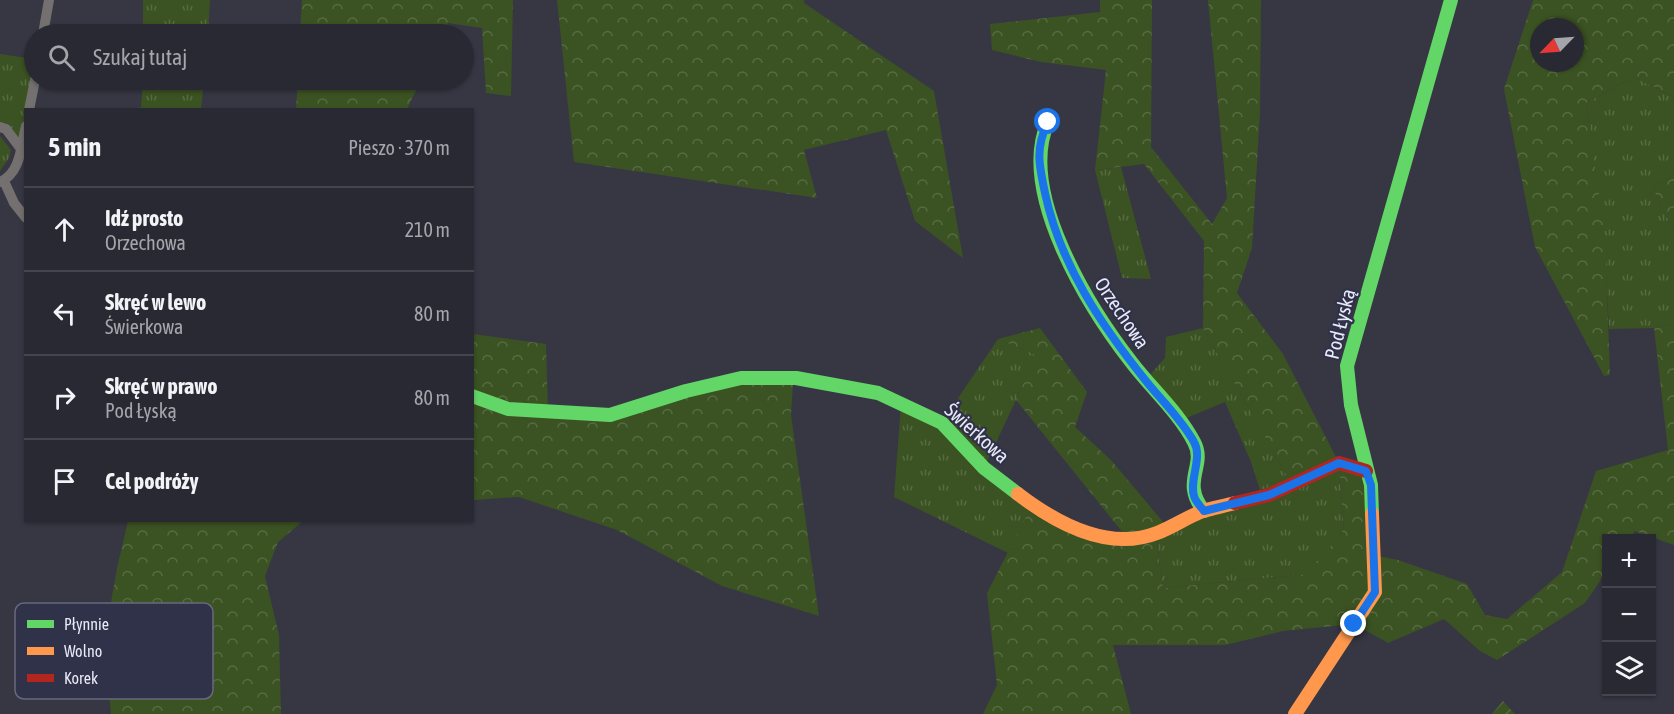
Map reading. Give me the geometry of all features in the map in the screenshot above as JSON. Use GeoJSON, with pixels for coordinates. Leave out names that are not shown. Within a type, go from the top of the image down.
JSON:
{"type":"FeatureCollection","features":[{"type":"Feature","properties":{"kind":"street"},"geometry":{"type":"LineString","coordinates":[[45,24],[49,0]]}},
{"type":"Feature","properties":{"kind":"street","name":"Pod Łyską"},"geometry":{"type":"LineString","coordinates":[[1295,714],[1375,592],[1371,485],[1351,405],[1347,366],[1452,0]]}},
{"type":"Feature","properties":{"kind":"street"},"geometry":{"type":"LineString","coordinates":[[29,108],[33,90]]}},
{"type":"Feature","properties":{"kind":"street","name":"Orzechowa"},"geometry":{"type":"LineString","coordinates":[[1048,122],[1042,134],[1038,152],[1051,220],[1077,281],[1102,321],[1196,445],[1193,495],[1204,511]]}},
{"type":"Feature","properties":{"kind":"street"},"geometry":{"type":"LineString","coordinates":[[0,127],[6,129],[21,149]]}},
{"type":"Feature","properties":{"kind":"street"},"geometry":{"type":"LineString","coordinates":[[24,135],[19,161],[2,182],[24,216]]}},
{"type":"Feature","properties":{"kind":"street","name":"Świerkowa"},"geometry":{"type":"LineString","coordinates":[[474,397],[508,409],[610,415],[686,391],[741,378],[796,378],[878,393],[942,423],[984,468],[1032,505],[1087,535],[1129,540],[1156,534],[1204,511],[1269,495],[1339,463],[1366,471]]}},
{"type":"Feature","properties":{"kind":"green space"},"geometry":{"type":"Polygon","coordinates":[[[143,0],[210,0],[209,24],[143,24],[143,0]]]}},
{"type":"Feature","properties":{"kind":"green space"},"geometry":{"type":"Polygon","coordinates":[[[302,0],[513,0],[511,96],[486,93],[482,28],[474,27],[474,24],[301,24],[302,0]]]}},
{"type":"Feature","properties":{"kind":"green space"},"geometry":{"type":"Polygon","coordinates":[[[557,0],[804,0],[804,3],[934,91],[963,258],[915,221],[886,130],[804,150],[817,198],[574,162],[557,0]]]}},
{"type":"Feature","properties":{"kind":"green space"},"geometry":{"type":"Polygon","coordinates":[[[1100,0],[1152,0],[1151,147],[1212,224],[1227,198],[1208,0],[1261,0],[1260,112],[1252,248],[1237,293],[1283,354],[1339,463],[1366,471],[1373,555],[1398,560],[1467,584],[1485,615],[1507,619],[1562,572],[1596,471],[1668,450],[1654,328],[1674,324],[1674,545],[1656,539],[1656,534],[1635,531],[1633,534],[1602,534],[1602,578],[1585,603],[1497,660],[1480,651],[1444,619],[1388,643],[1354,624],[1283,631],[1225,645],[1113,645],[1131,714],[983,714],[997,685],[987,593],[1032,505],[1087,535],[1128,539],[1016,400],[1036,355],[998,339],[1040,328],[1087,392],[1075,427],[1111,460],[1169,529],[1156,535],[1163,588],[1309,574],[1344,529],[1339,464],[1292,485],[1203,328],[1204,241],[1144,164],[1095,170],[1106,70],[1041,62],[992,50],[990,24],[1100,12],[1100,0]]]}},
{"type":"Feature","properties":{"kind":"green space"},"geometry":{"type":"Polygon","coordinates":[[[1533,0],[1674,0],[1674,97],[1634,77],[1586,103],[1605,237],[1610,375],[1604,376],[1535,247],[1504,89],[1533,0]]]}},
{"type":"Feature","properties":{"kind":"green space"},"geometry":{"type":"Polygon","coordinates":[[[0,54],[24,58],[24,90],[31,90],[27,108],[24,108],[21,149],[0,127],[0,54]]]}},
{"type":"Feature","properties":{"kind":"green space"},"geometry":{"type":"Polygon","coordinates":[[[1634,77],[1674,97],[1674,175],[1652,187],[1674,231],[1674,324],[1654,328],[1609,329],[1604,237],[1586,103],[1634,77]]]}},
{"type":"Feature","properties":{"kind":"green space"},"geometry":{"type":"Polygon","coordinates":[[[142,90],[203,90],[201,108],[137,108],[141,107],[142,90]]]}},
{"type":"Feature","properties":{"kind":"green space"},"geometry":{"type":"Polygon","coordinates":[[[297,90],[416,90],[407,108],[296,108],[297,90]]]}},
{"type":"Feature","properties":{"kind":"green space"},"geometry":{"type":"Polygon","coordinates":[[[0,136],[11,150],[9,158],[0,171],[0,136]]]}},
{"type":"Feature","properties":{"kind":"green space"},"geometry":{"type":"Polygon","coordinates":[[[1121,167],[1151,279],[1122,278],[1095,170],[1121,167]]]}},
{"type":"Feature","properties":{"kind":"green space"},"geometry":{"type":"Polygon","coordinates":[[[1674,175],[1674,231],[1652,187],[1674,175]]]}},
{"type":"Feature","properties":{"kind":"green space"},"geometry":{"type":"Polygon","coordinates":[[[1203,328],[1290,481],[1260,490],[1251,462],[1225,402],[1184,419],[1148,377],[1165,358],[1166,337],[1203,328]]]}},
{"type":"Feature","properties":{"kind":"green space"},"geometry":{"type":"Polygon","coordinates":[[[474,334],[546,344],[548,411],[610,415],[742,376],[793,383],[791,415],[819,616],[722,586],[617,530],[519,497],[474,500],[474,334]]]}},
{"type":"Feature","properties":{"kind":"green space"},"geometry":{"type":"Polygon","coordinates":[[[998,339],[1037,355],[984,468],[1032,505],[1008,553],[894,497],[901,405],[942,422],[998,339]]]}},
{"type":"Feature","properties":{"kind":"green space"},"geometry":{"type":"Polygon","coordinates":[[[1339,463],[1344,529],[1310,574],[1163,588],[1156,534],[1339,463]]]}},
{"type":"Feature","properties":{"kind":"green space"},"geometry":{"type":"Polygon","coordinates":[[[128,522],[302,522],[278,542],[265,576],[279,635],[281,714],[111,714],[110,699],[213,699],[213,603],[111,603],[128,522]]]}},
{"type":"Feature","properties":{"kind":"green space"},"geometry":{"type":"Polygon","coordinates":[[[1503,701],[1515,714],[1492,714],[1503,701]]]}},
{"type":"Feature","properties":{"kind":"traffic: fast"},"geometry":{"type":"LineString","coordinates":[[1372,514],[1371,485],[1351,405],[1347,366],[1451,0]]}},
{"type":"Feature","properties":{"kind":"traffic: fast"},"geometry":{"type":"LineString","coordinates":[[1048,122],[1041,150],[1042,181],[1050,215],[1062,248],[1078,281],[1115,340],[1181,421],[1194,442],[1198,459],[1194,491],[1204,511]]}},
{"type":"Feature","properties":{"kind":"traffic: fast"},"geometry":{"type":"LineString","coordinates":[[474,397],[508,409],[610,415],[686,391],[741,378],[796,378],[878,393],[942,423],[984,468],[1018,494]]}},
{"type":"Feature","properties":{"kind":"traffic: slow"},"geometry":{"type":"LineString","coordinates":[[1018,494],[1049,515],[1083,532],[1120,539],[1139,538],[1157,533],[1203,511],[1235,503]]}},
{"type":"Feature","properties":{"kind":"traffic: slow"},"geometry":{"type":"LineString","coordinates":[[1295,714],[1375,592],[1372,514]]}},
{"type":"Feature","properties":{"kind":"traffic: jam"},"geometry":{"type":"LineString","coordinates":[[1235,503],[1269,495],[1339,463],[1366,471]]}},
{"type":"Feature","properties":{"kind":"route"},"geometry":{"type":"LineString","coordinates":[[1048,122],[1042,134],[1038,152],[1051,220],[1077,281],[1102,321],[1196,445],[1193,495],[1204,511],[1269,495],[1339,463],[1366,471],[1371,485],[1375,592],[1354,624]]}}]}
